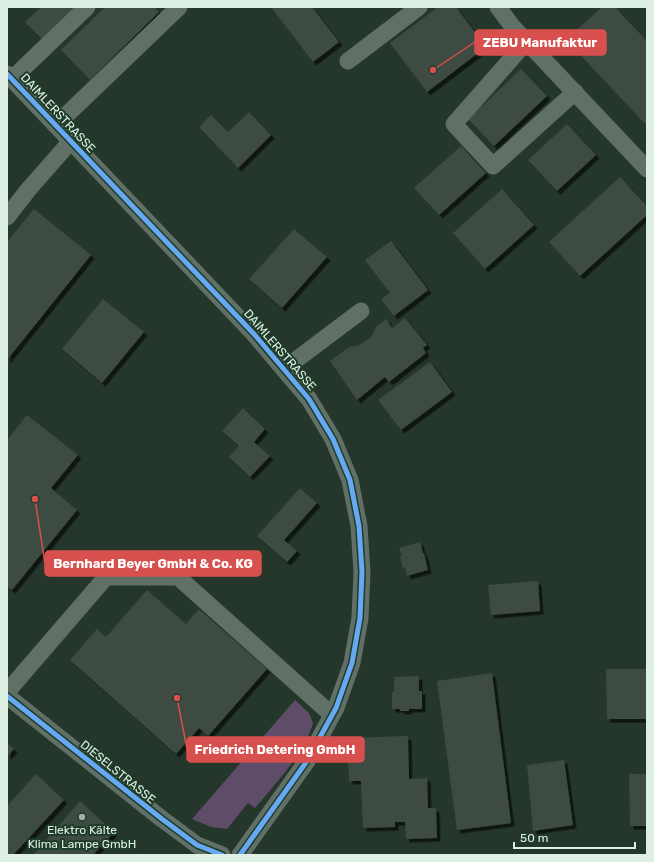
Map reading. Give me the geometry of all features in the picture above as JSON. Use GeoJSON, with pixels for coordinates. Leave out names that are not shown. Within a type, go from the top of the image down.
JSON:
{"type":"FeatureCollection","features":[{"type":"Feature","properties":{"kind":"street"},"geometry":{"type":"LineString","coordinates":[[10,76],[87,7]]}},
{"type":"Feature","properties":{"kind":"street"},"geometry":{"type":"LineString","coordinates":[[56,125],[179,7]]}},
{"type":"Feature","properties":{"kind":"street"},"geometry":{"type":"LineString","coordinates":[[348,61],[419,7]]}},
{"type":"Feature","properties":{"kind":"street"},"geometry":{"type":"LineString","coordinates":[[498,7],[512,26],[647,169]]}},
{"type":"Feature","properties":{"kind":"street"},"geometry":{"type":"LineString","coordinates":[[527,41],[454,124],[459,130],[493,166],[575,92]]}},
{"type":"Feature","properties":{"kind":"street","name":"DAIMLERSTRASSE"},"geometry":{"type":"LineString","coordinates":[[10,76],[254,334],[284,369],[309,399],[333,439],[350,480],[359,526],[362,572],[360,618],[352,663],[336,708],[307,761],[240,855]]}},
{"type":"Feature","properties":{"kind":"street"},"geometry":{"type":"LineString","coordinates":[[7,217],[28,190],[71,141]]}},
{"type":"Feature","properties":{"kind":"street"},"geometry":{"type":"LineString","coordinates":[[284,369],[360,311]]}},
{"type":"Feature","properties":{"kind":"street"},"geometry":{"type":"LineString","coordinates":[[7,692],[106,577],[178,576],[332,715]]}},
{"type":"Feature","properties":{"kind":"street","name":"DIESELSTRASSE"},"geometry":{"type":"LineString","coordinates":[[7,696],[197,845],[222,855]]}},
{"type":"Feature","properties":{"kind":"shaded area"},"geometry":{"type":"Polygon","coordinates":[[[295,700],[309,713],[313,723],[309,735],[288,768],[255,808],[248,803],[227,829],[211,827],[192,819],[295,700]]]}},
{"type":"Feature","properties":{"kind":"building"},"geometry":{"type":"Polygon","coordinates":[[[41,7],[75,7],[42,39],[25,22],[41,7]]]}},
{"type":"Feature","properties":{"kind":"building"},"geometry":{"type":"Polygon","coordinates":[[[105,7],[154,7],[159,12],[90,80],[61,50],[105,7]]]}},
{"type":"Feature","properties":{"kind":"building"},"geometry":{"type":"Polygon","coordinates":[[[271,7],[312,7],[339,42],[313,62],[271,7]]]}},
{"type":"Feature","properties":{"kind":"building"},"geometry":{"type":"Polygon","coordinates":[[[438,7],[456,7],[486,47],[427,92],[390,43],[438,7]]]}},
{"type":"Feature","properties":{"kind":"building"},"geometry":{"type":"Polygon","coordinates":[[[602,7],[615,7],[647,41],[647,126],[566,40],[602,7]]]}},
{"type":"Feature","properties":{"kind":"building"},"geometry":{"type":"Polygon","coordinates":[[[521,69],[547,96],[494,146],[468,119],[521,69]]]}},
{"type":"Feature","properties":{"kind":"building"},"geometry":{"type":"Polygon","coordinates":[[[249,112],[271,135],[238,168],[199,127],[211,115],[228,132],[249,112]]]}},
{"type":"Feature","properties":{"kind":"building"},"geometry":{"type":"Polygon","coordinates":[[[567,124],[596,155],[557,191],[528,160],[567,124]]]}},
{"type":"Feature","properties":{"kind":"building"},"geometry":{"type":"Polygon","coordinates":[[[461,146],[486,173],[439,215],[414,188],[461,146]]]}},
{"type":"Feature","properties":{"kind":"building"},"geometry":{"type":"Polygon","coordinates":[[[620,177],[647,206],[647,215],[580,276],[549,242],[620,177]]]}},
{"type":"Feature","properties":{"kind":"building"},"geometry":{"type":"Polygon","coordinates":[[[502,189],[534,225],[485,269],[453,233],[502,189]]]}},
{"type":"Feature","properties":{"kind":"building"},"geometry":{"type":"Polygon","coordinates":[[[34,209],[91,255],[7,360],[7,242],[34,209]]]}},
{"type":"Feature","properties":{"kind":"building"},"geometry":{"type":"Polygon","coordinates":[[[294,229],[327,257],[282,308],[249,279],[294,229]]]}},
{"type":"Feature","properties":{"kind":"building"},"geometry":{"type":"Polygon","coordinates":[[[391,241],[428,290],[394,316],[381,299],[390,293],[365,260],[391,241]]]}},
{"type":"Feature","properties":{"kind":"building"},"geometry":{"type":"Polygon","coordinates":[[[103,299],[144,332],[102,383],[62,349],[103,299]]]}},
{"type":"Feature","properties":{"kind":"building"},"geometry":{"type":"Polygon","coordinates":[[[405,318],[427,345],[423,348],[426,353],[389,382],[385,377],[357,400],[330,361],[349,347],[360,345],[372,336],[376,327],[386,319],[392,328],[405,318]]]}},
{"type":"Feature","properties":{"kind":"building"},"geometry":{"type":"Polygon","coordinates":[[[430,362],[452,392],[401,430],[378,400],[430,362]]]}},
{"type":"Feature","properties":{"kind":"building"},"geometry":{"type":"Polygon","coordinates":[[[243,408],[265,429],[254,442],[270,456],[250,477],[229,457],[239,446],[222,431],[243,408]]]}},
{"type":"Feature","properties":{"kind":"building"},"geometry":{"type":"Polygon","coordinates":[[[27,415],[78,455],[51,488],[77,510],[12,590],[7,586],[7,440],[27,415]]]}},
{"type":"Feature","properties":{"kind":"building"},"geometry":{"type":"Polygon","coordinates":[[[300,488],[317,503],[284,540],[297,551],[287,562],[257,536],[300,488]]]}},
{"type":"Feature","properties":{"kind":"building"},"geometry":{"type":"Polygon","coordinates":[[[420,542],[428,570],[407,576],[405,567],[403,568],[400,557],[402,556],[399,548],[420,542]]]}},
{"type":"Feature","properties":{"kind":"building"},"geometry":{"type":"Polygon","coordinates":[[[538,581],[540,611],[491,615],[488,585],[538,581]]]}},
{"type":"Feature","properties":{"kind":"building"},"geometry":{"type":"Polygon","coordinates":[[[147,590],[186,624],[199,609],[267,669],[208,736],[199,728],[176,754],[70,660],[97,629],[106,637],[147,590]]]}},
{"type":"Feature","properties":{"kind":"building"},"geometry":{"type":"Polygon","coordinates":[[[606,669],[647,669],[647,719],[607,719],[606,669]]]}},
{"type":"Feature","properties":{"kind":"building"},"geometry":{"type":"Polygon","coordinates":[[[492,673],[511,823],[457,830],[437,681],[492,673]]]}},
{"type":"Feature","properties":{"kind":"building"},"geometry":{"type":"Polygon","coordinates":[[[419,676],[419,691],[422,691],[422,709],[400,711],[400,709],[392,709],[394,677],[419,676]]]}},
{"type":"Feature","properties":{"kind":"building"},"geometry":{"type":"Polygon","coordinates":[[[408,736],[409,779],[427,778],[428,808],[436,808],[437,838],[406,839],[405,822],[395,822],[395,827],[363,828],[361,781],[349,781],[347,738],[408,736]]]}},
{"type":"Feature","properties":{"kind":"building"},"geometry":{"type":"Polygon","coordinates":[[[7,743],[14,749],[7,757],[7,743]]]}},
{"type":"Feature","properties":{"kind":"building"},"geometry":{"type":"Polygon","coordinates":[[[564,760],[573,825],[533,831],[527,765],[564,760]]]}},
{"type":"Feature","properties":{"kind":"building"},"geometry":{"type":"Polygon","coordinates":[[[36,774],[64,800],[13,855],[7,855],[7,806],[36,774]]]}},
{"type":"Feature","properties":{"kind":"building"},"geometry":{"type":"Polygon","coordinates":[[[629,774],[647,774],[647,826],[630,826],[629,774]]]}},
{"type":"Feature","properties":{"kind":"building","name":"Elektro Kälte Klima Lampe GmbH"},"geometry":{"type":"Polygon","coordinates":[[[80,801],[114,832],[93,855],[33,855],[80,801]]]}},
{"type":"Feature","properties":{"kind":"cycle path"},"geometry":{"type":"LineString","coordinates":[[7,74],[254,334],[309,399],[333,439],[350,480],[359,526],[362,572],[360,618],[352,663],[336,708],[307,761],[240,855]]}},
{"type":"Feature","properties":{"kind":"cycle path"},"geometry":{"type":"LineString","coordinates":[[7,696],[197,845],[222,855]]}},
{"type":"Feature","properties":{"kind":"place","name":"ZEBU Manufaktur"},"geometry":{"type":"Point","coordinates":[433,70]}},
{"type":"Feature","properties":{"kind":"place","name":"Bernhard Beyer GmbH & Co. KG"},"geometry":{"type":"Point","coordinates":[35,499]}},
{"type":"Feature","properties":{"kind":"place","name":"Friedrich Detering GmbH"},"geometry":{"type":"Point","coordinates":[177,698]}},
{"type":"Feature","properties":{"kind":"place","name":"Elektro Kälte Klima Lampe GmbH"},"geometry":{"type":"Point","coordinates":[82,817]}}]}
